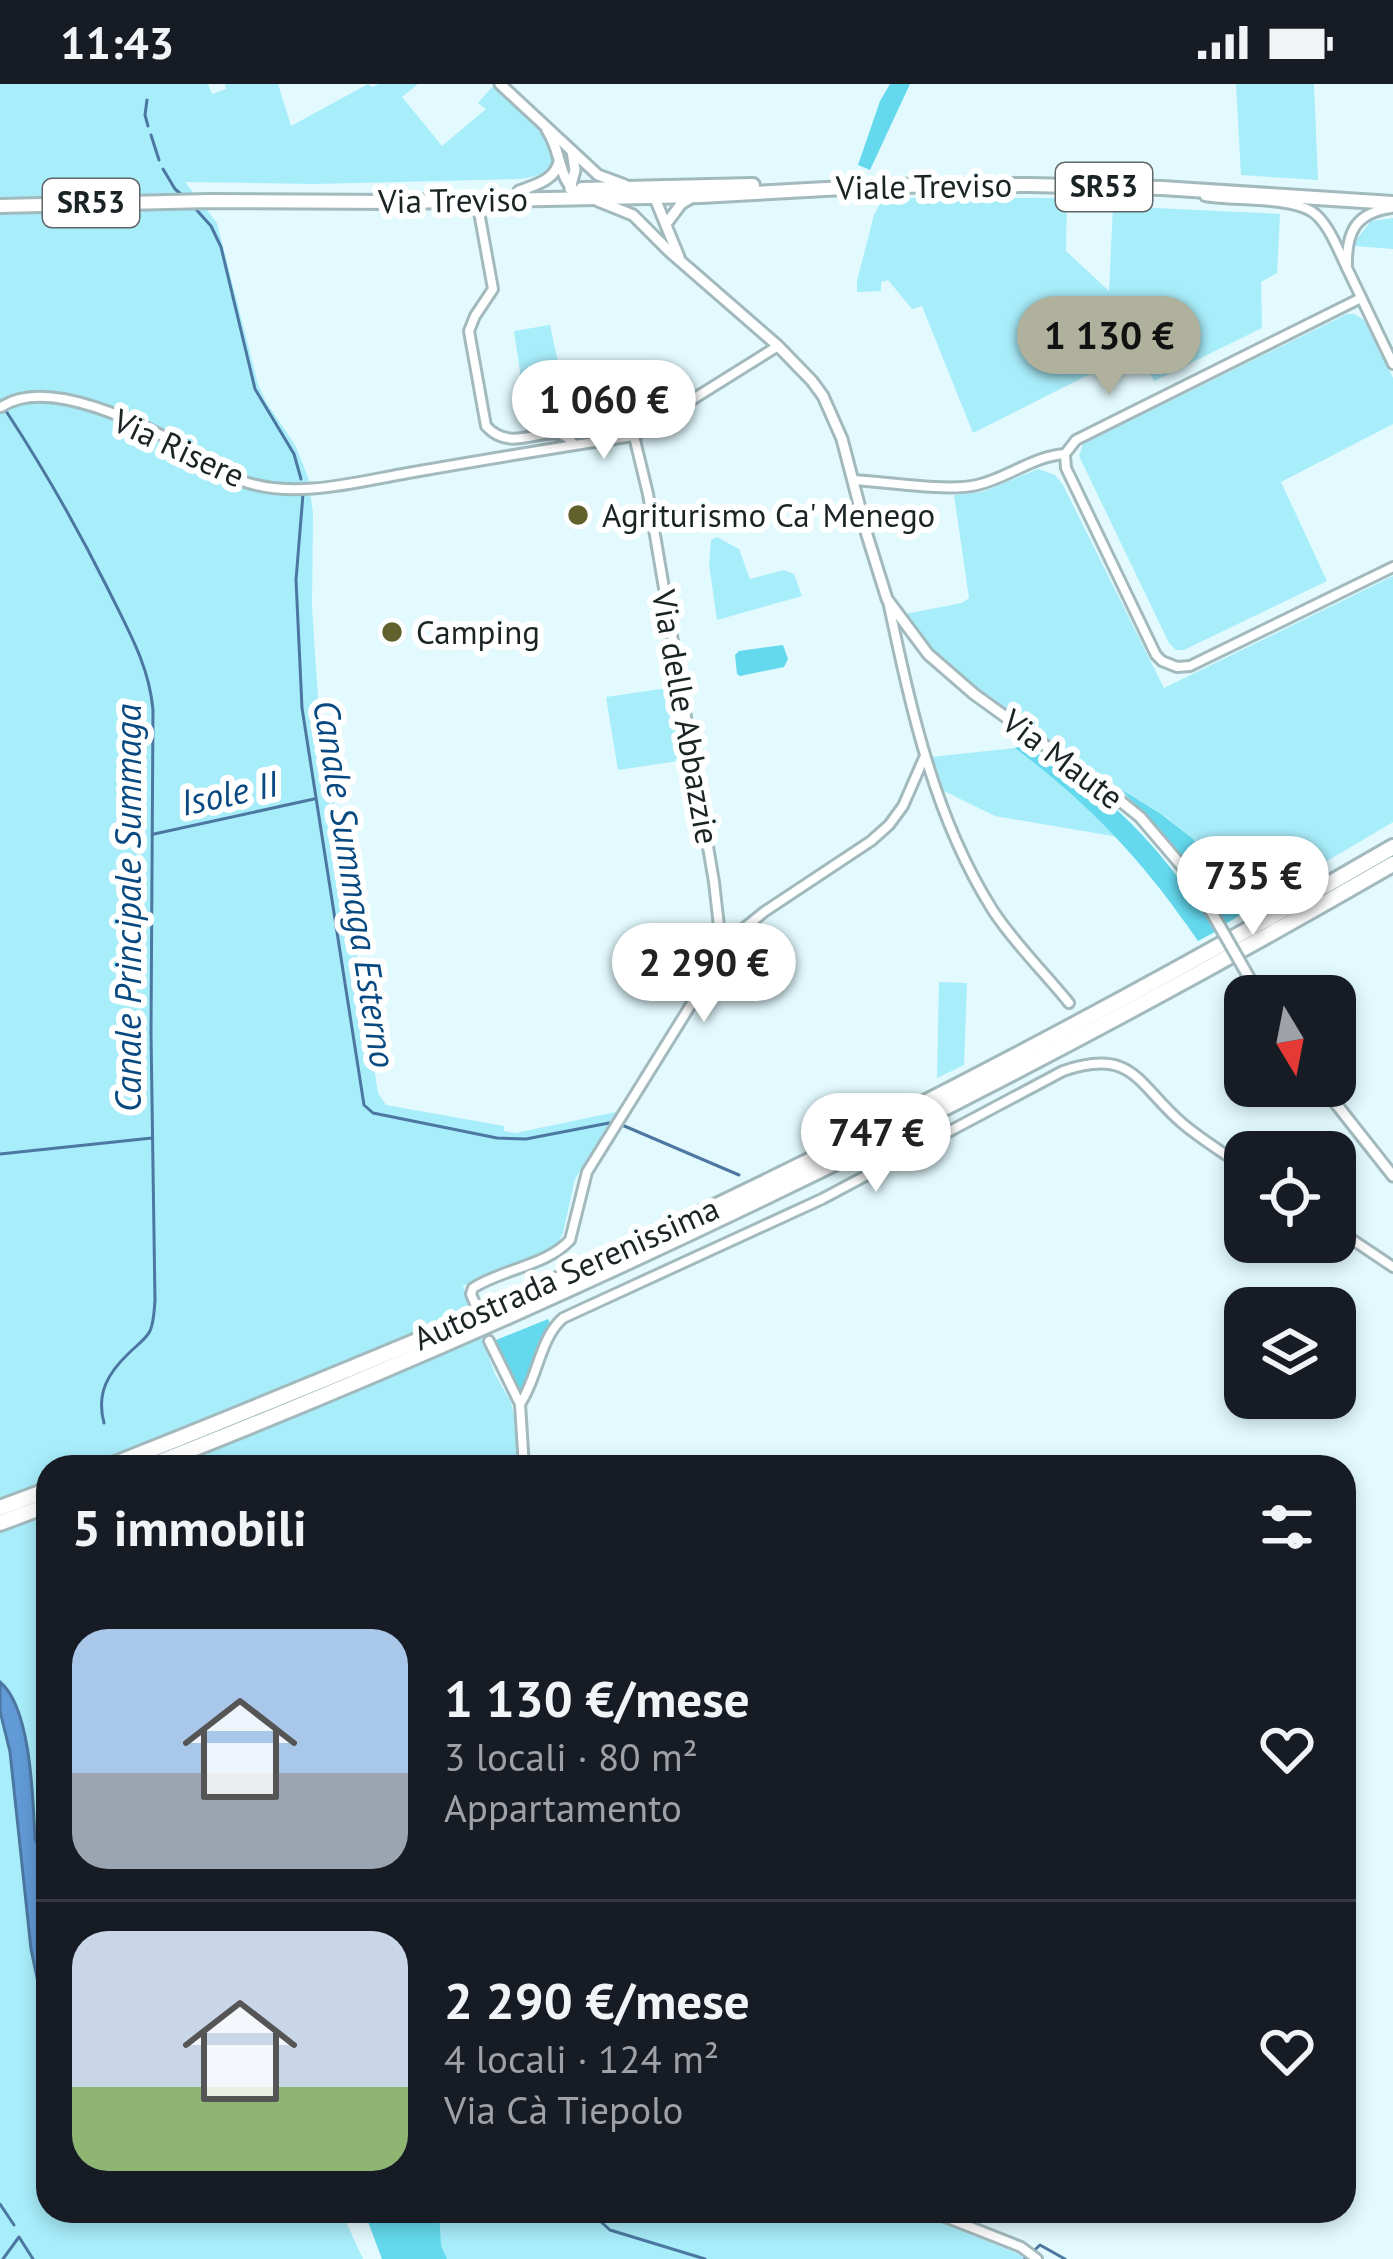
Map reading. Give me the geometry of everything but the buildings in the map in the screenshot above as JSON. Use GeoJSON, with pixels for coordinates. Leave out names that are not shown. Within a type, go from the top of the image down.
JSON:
{"type":"FeatureCollection","features":[{"type":"Feature","properties":{"kind":"highway","name":"Autostrada Serenissima"},"geometry":{"type":"LineString","coordinates":[[137,1455],[496,1307],[731,1199],[1062,1032],[1393,847]]}},
{"type":"Feature","properties":{"kind":"highway","name":"Autostrada Serenissima"},"geometry":{"type":"LineString","coordinates":[[178,1455],[506,1319],[744,1209],[997,1083],[1393,864]]}},
{"type":"Feature","properties":{"kind":"highway"},"geometry":{"type":"LineString","coordinates":[[0,1508],[36,1494]]}},
{"type":"Feature","properties":{"kind":"highway"},"geometry":{"type":"LineString","coordinates":[[0,1523],[36,1510]]}},
{"type":"Feature","properties":{"kind":"main road","name":"Viale Treviso"},"geometry":{"type":"LineString","coordinates":[[576,193],[701,196],[815,188],[1029,184],[1162,188],[1393,206]]}},
{"type":"Feature","properties":{"kind":"main road","name":"Viale Treviso"},"geometry":{"type":"LineString","coordinates":[[576,193],[726,185],[815,188]]}},
{"type":"Feature","properties":{"kind":"main road","name":"Via Treviso"},"geometry":{"type":"LineString","coordinates":[[323,200],[424,193],[576,193]]}},
{"type":"Feature","properties":{"kind":"main road","name":"Via Treviso"},"geometry":{"type":"LineString","coordinates":[[0,206],[477,200],[576,193]]}},
{"type":"Feature","properties":{"kind":"street"},"geometry":{"type":"LineString","coordinates":[[500,84],[598,175],[654,196],[726,185]]}},
{"type":"Feature","properties":{"kind":"street"},"geometry":{"type":"LineString","coordinates":[[547,130],[576,193]]}},
{"type":"Feature","properties":{"kind":"street"},"geometry":{"type":"LineString","coordinates":[[572,151],[576,193]]}},
{"type":"Feature","properties":{"kind":"street"},"geometry":{"type":"LineString","coordinates":[[519,191],[548,179],[559,162]]}},
{"type":"Feature","properties":{"kind":"street"},"geometry":{"type":"LineString","coordinates":[[1162,188],[1315,213],[1393,364]]}},
{"type":"Feature","properties":{"kind":"street","name":"Via Maute"},"geometry":{"type":"LineString","coordinates":[[576,193],[623,209],[654,234],[778,346],[823,396],[842,439],[887,599],[918,641],[962,684],[1140,817],[1186,872],[1248,975]]}},
{"type":"Feature","properties":{"kind":"street"},"geometry":{"type":"LineString","coordinates":[[654,196],[679,257]]}},
{"type":"Feature","properties":{"kind":"street"},"geometry":{"type":"LineString","coordinates":[[654,196],[650,221],[654,234]]}},
{"type":"Feature","properties":{"kind":"street"},"geometry":{"type":"LineString","coordinates":[[667,224],[681,204],[701,196]]}},
{"type":"Feature","properties":{"kind":"street","name":"Via Risere"},"geometry":{"type":"LineString","coordinates":[[477,200],[493,289],[469,331],[485,427],[510,440],[563,433],[574,444]]}},
{"type":"Feature","properties":{"kind":"street"},"geometry":{"type":"LineString","coordinates":[[1347,268],[1349,237],[1362,218],[1393,206]]}},
{"type":"Feature","properties":{"kind":"street"},"geometry":{"type":"LineString","coordinates":[[1361,298],[1076,440],[1065,454],[1066,468],[1156,656],[1169,664],[1190,666],[1393,567]]}},
{"type":"Feature","properties":{"kind":"street"},"geometry":{"type":"LineString","coordinates":[[634,436],[778,346]]}},
{"type":"Feature","properties":{"kind":"street","name":"Via Risere"},"geometry":{"type":"LineString","coordinates":[[2,407],[12,400],[42,395],[76,402],[164,436],[246,482],[278,487],[331,487],[634,436]]}},
{"type":"Feature","properties":{"kind":"street","name":"Via delle Abbazzie"},"geometry":{"type":"LineString","coordinates":[[634,436],[649,494],[723,955]]}},
{"type":"Feature","properties":{"kind":"street"},"geometry":{"type":"LineString","coordinates":[[854,480],[968,487],[1050,455],[1065,454]]}},
{"type":"Feature","properties":{"kind":"street"},"geometry":{"type":"LineString","coordinates":[[887,599],[924,758],[953,835],[994,911],[1069,1003]]}},
{"type":"Feature","properties":{"kind":"street"},"geometry":{"type":"LineString","coordinates":[[898,648],[918,641]]}},
{"type":"Feature","properties":{"kind":"street"},"geometry":{"type":"LineString","coordinates":[[476,1306],[473,1288],[550,1254],[570,1240],[587,1172],[733,937],[871,842],[903,806],[924,758]]}},
{"type":"Feature","properties":{"kind":"street"},"geometry":{"type":"LineString","coordinates":[[520,1404],[554,1326],[563,1318],[822,1198],[1063,1071],[1097,1062],[1125,1068],[1179,1120],[1224,1153]]}},
{"type":"Feature","properties":{"kind":"street"},"geometry":{"type":"LineString","coordinates":[[1339,1107],[1393,1176]]}},
{"type":"Feature","properties":{"kind":"street"},"geometry":{"type":"LineString","coordinates":[[1356,1242],[1393,1267]]}},
{"type":"Feature","properties":{"kind":"street"},"geometry":{"type":"LineString","coordinates":[[489,1341],[520,1404],[523,1455]]}},
{"type":"Feature","properties":{"kind":"street"},"geometry":{"type":"LineString","coordinates":[[958,2223],[1032,2255]]}},
{"type":"Feature","properties":{"kind":"shaded area"},"geometry":{"type":"Polygon","coordinates":[[[0,84],[208,84],[212,94],[226,89],[225,84],[278,84],[291,126],[368,84],[418,84],[402,97],[442,146],[486,109],[478,103],[494,85],[550,139],[556,157],[541,174],[519,179],[313,184],[185,182],[217,223],[258,384],[295,445],[308,477],[318,698],[378,1093],[386,1105],[504,1126],[504,1131],[516,1133],[616,1112],[575,1179],[556,1247],[463,1286],[495,1374],[511,1402],[518,1455],[36,1455],[36,1883],[24,1876],[36,1978],[36,2223],[346,2223],[363,2259],[0,2259],[0,1711],[10,1752],[15,1808],[27,1783],[0,1686],[0,84]]]}},
{"type":"Feature","properties":{"kind":"shaded area"},"geometry":{"type":"Polygon","coordinates":[[[890,84],[910,84],[870,170],[858,165],[890,84]]]}},
{"type":"Feature","properties":{"kind":"shaded area"},"geometry":{"type":"Polygon","coordinates":[[[1236,84],[1314,84],[1318,180],[1241,175],[1236,84]]]}},
{"type":"Feature","properties":{"kind":"shaded area"},"geometry":{"type":"Polygon","coordinates":[[[883,198],[1067,198],[1066,251],[1109,291],[1113,206],[1280,214],[1277,273],[1261,282],[1262,328],[1154,381],[1138,350],[973,433],[922,306],[912,309],[888,280],[881,282],[881,291],[857,292],[874,215],[883,198]]]}},
{"type":"Feature","properties":{"kind":"shaded area"},"geometry":{"type":"Polygon","coordinates":[[[1393,218],[1393,249],[1354,246],[1371,221],[1393,218]]]}},
{"type":"Feature","properties":{"kind":"shaded area"},"geometry":{"type":"Polygon","coordinates":[[[1347,314],[1364,320],[1393,378],[1393,424],[1281,482],[1327,581],[1176,650],[1079,456],[1083,444],[1347,314]]]}},
{"type":"Feature","properties":{"kind":"shaded area"},"geometry":{"type":"Polygon","coordinates":[[[550,325],[563,386],[523,393],[514,331],[550,325]]]}},
{"type":"Feature","properties":{"kind":"shaded area"},"geometry":{"type":"Polygon","coordinates":[[[1038,469],[1055,475],[1063,485],[1164,688],[1393,576],[1393,822],[1297,879],[1212,862],[1166,817],[1081,764],[968,683],[932,649],[905,614],[969,598],[954,495],[982,492],[1038,469]]]}},
{"type":"Feature","properties":{"kind":"shaded area"},"geometry":{"type":"Polygon","coordinates":[[[717,537],[739,549],[750,579],[784,570],[794,574],[802,596],[717,620],[709,564],[711,540],[717,537]]]}},
{"type":"Feature","properties":{"kind":"shaded area"},"geometry":{"type":"Polygon","coordinates":[[[783,645],[788,659],[784,667],[737,674],[735,655],[739,651],[783,645]]]}},
{"type":"Feature","properties":{"kind":"shaded area"},"geometry":{"type":"Polygon","coordinates":[[[674,687],[685,760],[618,770],[606,697],[674,687]]]}},
{"type":"Feature","properties":{"kind":"shaded area"},"geometry":{"type":"Polygon","coordinates":[[[1024,745],[1116,809],[1170,867],[1215,932],[1198,941],[1115,837],[1015,748],[1024,745]]]}},
{"type":"Feature","properties":{"kind":"shaded area"},"geometry":{"type":"Polygon","coordinates":[[[1015,748],[1060,782],[1118,837],[995,816],[942,790],[931,757],[1015,748]]]}},
{"type":"Feature","properties":{"kind":"shaded area"},"geometry":{"type":"Polygon","coordinates":[[[1119,788],[1192,838],[1212,862],[1297,879],[1224,925],[1178,852],[1119,788]]]}},
{"type":"Feature","properties":{"kind":"shaded area"},"geometry":{"type":"Polygon","coordinates":[[[939,982],[967,983],[964,1065],[937,1078],[939,982]]]}},
{"type":"Feature","properties":{"kind":"shaded area"},"geometry":{"type":"Polygon","coordinates":[[[548,1319],[527,1386],[516,1390],[494,1346],[496,1340],[548,1319]]]}},
{"type":"Feature","properties":{"kind":"shaded area"},"geometry":{"type":"Polygon","coordinates":[[[0,1682],[18,1711],[28,1755],[36,1841],[36,1973],[10,1752],[0,1711],[0,1682]]]}},
{"type":"Feature","properties":{"kind":"shaded area"},"geometry":{"type":"Polygon","coordinates":[[[368,2223],[440,2223],[447,2259],[382,2259],[368,2223]]]}},
{"type":"Feature","properties":{"kind":"shaded area"},"geometry":{"type":"Polygon","coordinates":[[[383,2223],[942,2223],[1031,2259],[386,2259],[383,2223]]]}},
{"type":"Feature","properties":{"kind":"waterway","name":"Canale Summaga Esterno"},"geometry":{"type":"LineString","coordinates":[[147,100],[148,126]]}},
{"type":"Feature","properties":{"kind":"waterway","name":"Canale Summaga Esterno"},"geometry":{"type":"LineString","coordinates":[[151,135],[159,160]]}},
{"type":"Feature","properties":{"kind":"waterway","name":"Canale Summaga Esterno"},"geometry":{"type":"LineString","coordinates":[[163,169],[182,195]]}},
{"type":"Feature","properties":{"kind":"waterway","name":"Canale Summaga Esterno"},"geometry":{"type":"LineString","coordinates":[[193,206],[221,247],[255,389],[294,454],[301,479]]}},
{"type":"Feature","properties":{"kind":"waterway","name":"Canale Principale Summaga"},"geometry":{"type":"LineString","coordinates":[[6,411],[60,498],[123,619],[142,663],[153,710],[155,1301],[150,1331],[106,1384],[104,1423]]}},
{"type":"Feature","properties":{"kind":"waterway","name":"Canale Summaga Esterno"},"geometry":{"type":"LineString","coordinates":[[303,494],[296,580],[302,708],[364,1105],[373,1113],[497,1138],[526,1139],[609,1123]]}},
{"type":"Feature","properties":{"kind":"waterway","name":"Isole II"},"geometry":{"type":"LineString","coordinates":[[154,834],[314,799]]}},
{"type":"Feature","properties":{"kind":"waterway","name":"Canale Summaga Esterno"},"geometry":{"type":"LineString","coordinates":[[622,1125],[739,1175]]}},
{"type":"Feature","properties":{"kind":"waterway"},"geometry":{"type":"LineString","coordinates":[[0,1154],[152,1138]]}},
{"type":"Feature","properties":{"kind":"waterway"},"geometry":{"type":"LineString","coordinates":[[0,2204],[14,2225]]}},
{"type":"Feature","properties":{"kind":"waterway"},"geometry":{"type":"LineString","coordinates":[[602,2223],[610,2230],[705,2259]]}},
{"type":"Feature","properties":{"kind":"waterway"},"geometry":{"type":"LineString","coordinates":[[3,2259],[19,2237],[33,2259]]}},
{"type":"Feature","properties":{"kind":"waterway"},"geometry":{"type":"LineString","coordinates":[[1025,2259],[1040,2245],[1065,2259]]}},
{"type":"Feature","properties":{"kind":"place","name":"Agriturismo Ca' Menego"},"geometry":{"type":"Point","coordinates":[578,515]}},
{"type":"Feature","properties":{"kind":"place","name":"Camping"},"geometry":{"type":"Point","coordinates":[392,632]}}]}
